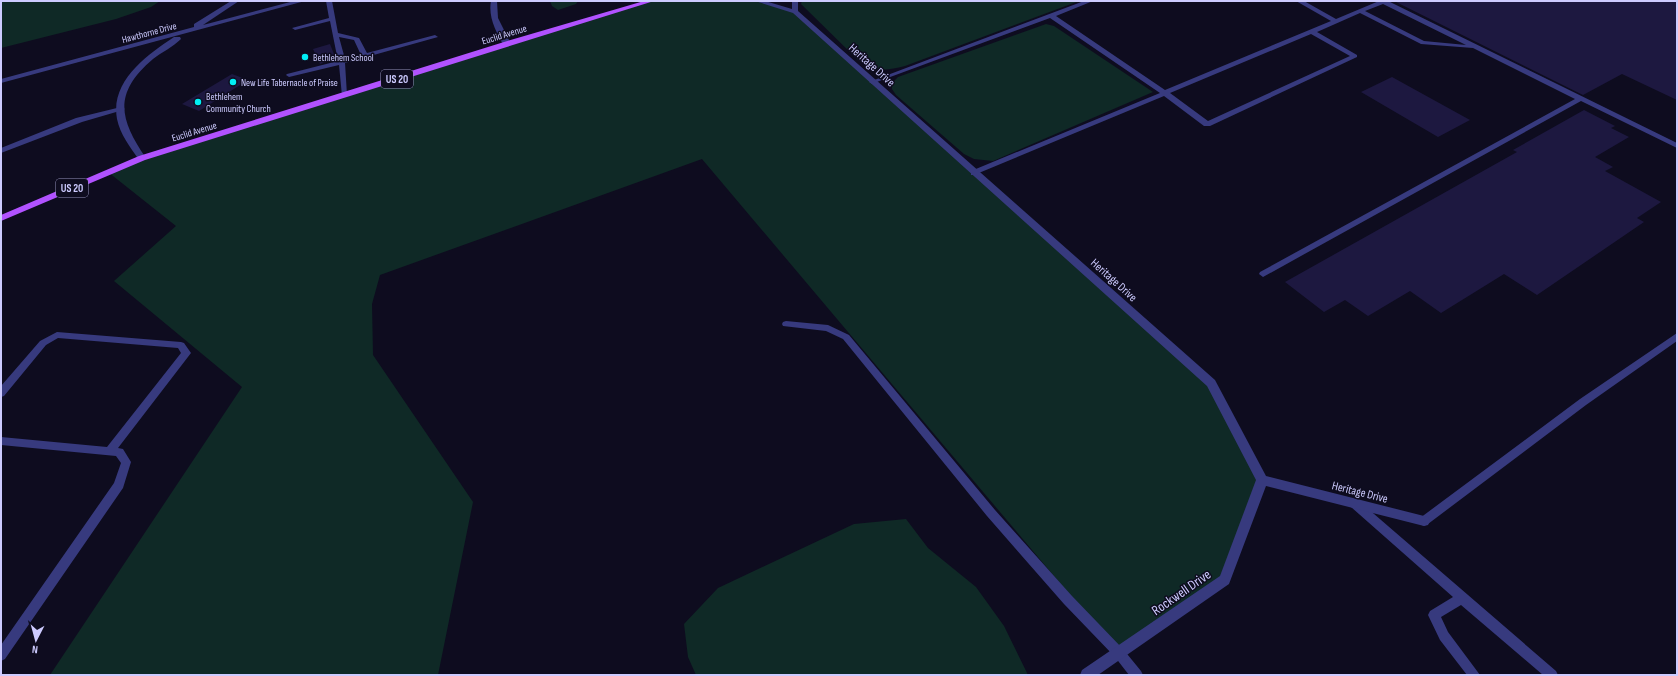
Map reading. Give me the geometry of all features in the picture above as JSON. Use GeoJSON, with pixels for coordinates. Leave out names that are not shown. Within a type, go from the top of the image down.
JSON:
{"type":"FeatureCollection","features":[{"type":"Feature","properties":{"kind":"main road","name":"Euclid Avenue"},"geometry":{"type":"LineString","coordinates":[[1,218],[142,158],[651,1]]}},
{"type":"Feature","properties":{"kind":"street"},"geometry":{"type":"LineString","coordinates":[[142,158],[127,135],[121,117],[120,103],[124,88],[143,63],[236,1]]}},
{"type":"Feature","properties":{"kind":"street","name":"Hawthorne Drive"},"geometry":{"type":"LineString","coordinates":[[1,81],[302,1]]}},
{"type":"Feature","properties":{"kind":"street"},"geometry":{"type":"LineString","coordinates":[[494,1],[493,5],[495,19],[508,44]]}},
{"type":"Feature","properties":{"kind":"street","name":"Heritage Drive"},"geometry":{"type":"LineString","coordinates":[[758,1],[795,12],[1210,383],[1262,480],[1424,521]]}},
{"type":"Feature","properties":{"kind":"street"},"geometry":{"type":"LineString","coordinates":[[795,1],[795,12]]}},
{"type":"Feature","properties":{"kind":"street","name":"Rockwell Drive"},"geometry":{"type":"LineString","coordinates":[[1087,675],[1225,580],[1262,480]]}},
{"type":"Feature","properties":{"kind":"lane"},"geometry":{"type":"LineString","coordinates":[[329,1],[334,34],[342,62],[344,95]]}},
{"type":"Feature","properties":{"kind":"lane"},"geometry":{"type":"LineString","coordinates":[[872,82],[1090,1]]}},
{"type":"Feature","properties":{"kind":"lane"},"geometry":{"type":"LineString","coordinates":[[1299,1],[1335,21]]}},
{"type":"Feature","properties":{"kind":"lane"},"geometry":{"type":"LineString","coordinates":[[974,173],[1383,1],[1677,146]]}},
{"type":"Feature","properties":{"kind":"lane"},"geometry":{"type":"LineString","coordinates":[[1360,11],[1423,43],[1477,48]]}},
{"type":"Feature","properties":{"kind":"lane"},"geometry":{"type":"LineString","coordinates":[[1050,15],[1165,93],[1207,124],[1355,56],[1311,31]]}},
{"type":"Feature","properties":{"kind":"lane"},"geometry":{"type":"LineString","coordinates":[[295,28],[332,19]]}},
{"type":"Feature","properties":{"kind":"lane"},"geometry":{"type":"LineString","coordinates":[[334,34],[357,39],[364,56]]}},
{"type":"Feature","properties":{"kind":"lane"},"geometry":{"type":"LineString","coordinates":[[288,75],[435,37]]}},
{"type":"Feature","properties":{"kind":"lane"},"geometry":{"type":"LineString","coordinates":[[1263,274],[1580,99]]}},
{"type":"Feature","properties":{"kind":"lane"},"geometry":{"type":"LineString","coordinates":[[1,151],[79,120],[121,109]]}},
{"type":"Feature","properties":{"kind":"lane"},"geometry":{"type":"LineString","coordinates":[[786,324],[828,328],[846,337],[991,513],[1068,600],[1119,653],[1137,675]]}},
{"type":"Feature","properties":{"kind":"lane"},"geometry":{"type":"LineString","coordinates":[[1,393],[43,343],[57,335],[181,344],[186,353],[110,451]]}},
{"type":"Feature","properties":{"kind":"lane"},"geometry":{"type":"LineString","coordinates":[[1424,521],[1583,402],[1677,336]]}},
{"type":"Feature","properties":{"kind":"lane"},"geometry":{"type":"LineString","coordinates":[[1,441],[119,452],[126,462],[119,485],[1,655]]}},
{"type":"Feature","properties":{"kind":"lane"},"geometry":{"type":"LineString","coordinates":[[1355,504],[1552,675]]}},
{"type":"Feature","properties":{"kind":"lane"},"geometry":{"type":"LineString","coordinates":[[1462,598],[1434,615],[1444,636],[1474,675]]}},
{"type":"Feature","properties":{"kind":"green space"},"geometry":{"type":"Polygon","coordinates":[[[1,1],[160,1],[151,7],[116,19],[1,48],[1,1]]]}},
{"type":"Feature","properties":{"kind":"green space"},"geometry":{"type":"Polygon","coordinates":[[[550,1],[578,1],[576,4],[558,10],[552,6],[550,1]]]}},
{"type":"Feature","properties":{"kind":"green space"},"geometry":{"type":"Polygon","coordinates":[[[651,1],[758,1],[795,12],[1211,383],[1262,480],[1225,580],[1119,653],[702,159],[380,275],[372,304],[373,355],[473,502],[438,675],[50,675],[242,387],[114,281],[176,226],[108,172],[142,158],[651,1]]]}},
{"type":"Feature","properties":{"kind":"green space"},"geometry":{"type":"Polygon","coordinates":[[[802,1],[1079,1],[905,66],[892,69],[880,69],[870,67],[858,60],[801,4],[802,1]]]}},
{"type":"Feature","properties":{"kind":"green space"},"geometry":{"type":"Polygon","coordinates":[[[1046,24],[1054,26],[1153,92],[993,161],[974,159],[964,154],[896,95],[892,89],[892,83],[898,77],[1046,24]]]}},
{"type":"Feature","properties":{"kind":"green space"},"geometry":{"type":"Polygon","coordinates":[[[906,519],[928,548],[976,587],[1004,626],[1028,675],[696,675],[688,657],[684,624],[718,588],[854,524],[906,519]]]}},
{"type":"Feature","properties":{"kind":"building"},"geometry":{"type":"Polygon","coordinates":[[[1394,1],[1677,1],[1677,100],[1622,74],[1583,95],[1394,1]]]}},
{"type":"Feature","properties":{"kind":"building"},"geometry":{"type":"Polygon","coordinates":[[[330,44],[336,59],[320,64],[313,49],[330,44]]]}},
{"type":"Feature","properties":{"kind":"building"},"geometry":{"type":"Polygon","coordinates":[[[232,74],[248,80],[199,111],[182,104],[232,74]]]}},
{"type":"Feature","properties":{"kind":"building"},"geometry":{"type":"Polygon","coordinates":[[[1392,77],[1470,120],[1438,137],[1361,92],[1392,77]]]}},
{"type":"Feature","properties":{"kind":"building"},"geometry":{"type":"Polygon","coordinates":[[[1584,110],[1615,126],[1611,128],[1629,137],[1595,157],[1613,167],[1605,171],[1661,202],[1637,218],[1644,222],[1537,295],[1504,274],[1441,313],[1410,291],[1368,316],[1345,300],[1324,312],[1285,282],[1517,152],[1513,150],[1584,110]]]}},
{"type":"Feature","properties":{"kind":"place","name":"Bethlehem School"},"geometry":{"type":"Point","coordinates":[305,57]}},
{"type":"Feature","properties":{"kind":"place","name":"New Life Tabernacle of Praise"},"geometry":{"type":"Point","coordinates":[233,82]}},
{"type":"Feature","properties":{"kind":"place","name":"Bethlehem Community Church"},"geometry":{"type":"Point","coordinates":[198,102]}}]}
